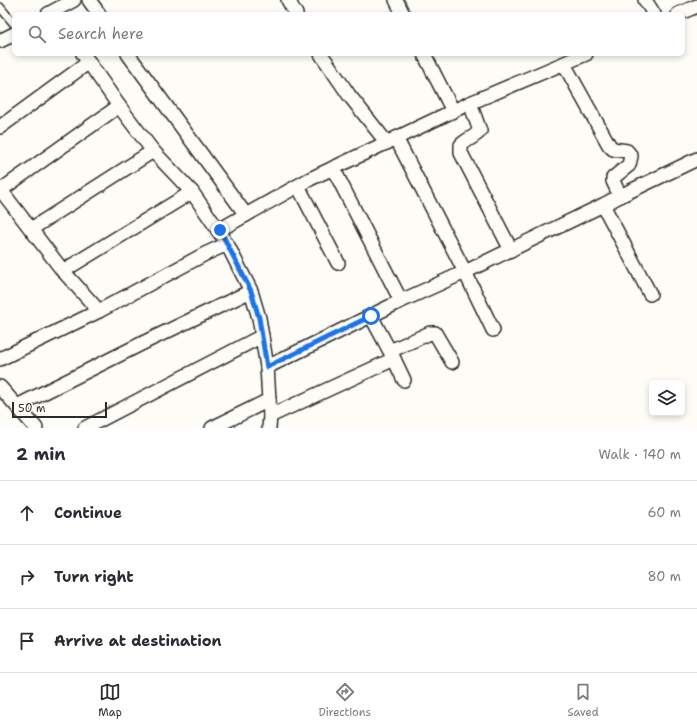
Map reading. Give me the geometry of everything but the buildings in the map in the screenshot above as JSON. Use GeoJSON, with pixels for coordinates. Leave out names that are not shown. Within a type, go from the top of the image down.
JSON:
{"type":"FeatureCollection","features":[{"type":"Feature","properties":{"kind":"street"},"geometry":{"type":"LineString","coordinates":[[53,12],[74,0]]}},
{"type":"Feature","properties":{"kind":"street"},"geometry":{"type":"LineString","coordinates":[[89,0],[98,12]]}},
{"type":"Feature","properties":{"kind":"street"},"geometry":{"type":"LineString","coordinates":[[288,0],[295,12]]}},
{"type":"Feature","properties":{"kind":"street"},"geometry":{"type":"LineString","coordinates":[[396,0],[402,12]]}},
{"type":"Feature","properties":{"kind":"street"},"geometry":{"type":"LineString","coordinates":[[645,0],[653,12]]}},
{"type":"Feature","properties":{"kind":"street"},"geometry":{"type":"LineString","coordinates":[[683,12],[697,6]]}},
{"type":"Feature","properties":{"kind":"street"},"geometry":{"type":"LineString","coordinates":[[0,41],[12,35]]}},
{"type":"Feature","properties":{"kind":"street"},"geometry":{"type":"LineString","coordinates":[[129,56],[246,215]]}},
{"type":"Feature","properties":{"kind":"street"},"geometry":{"type":"LineString","coordinates":[[322,56],[349,95],[392,141],[465,272],[493,330]]}},
{"type":"Feature","properties":{"kind":"street"},"geometry":{"type":"LineString","coordinates":[[425,56],[453,111]]}},
{"type":"Feature","properties":{"kind":"street"},"geometry":{"type":"LineString","coordinates":[[220,230],[298,186],[334,168],[470,103],[582,56]]}},
{"type":"Feature","properties":{"kind":"street"},"geometry":{"type":"LineString","coordinates":[[0,127],[86,58],[119,106],[153,151],[192,192],[220,230],[251,291],[259,318],[267,367],[270,422],[430,333],[435,333],[452,362]]}},
{"type":"Feature","properties":{"kind":"street"},"geometry":{"type":"LineString","coordinates":[[564,64],[609,145],[613,149],[627,151],[631,156],[629,166],[613,178],[620,196]]}},
{"type":"Feature","properties":{"kind":"street"},"geometry":{"type":"LineString","coordinates":[[470,103],[480,131],[478,134],[461,145],[461,153],[511,250]]}},
{"type":"Feature","properties":{"kind":"street"},"geometry":{"type":"LineString","coordinates":[[99,311],[63,271],[0,189],[119,106]]}},
{"type":"Feature","properties":{"kind":"street"},"geometry":{"type":"LineString","coordinates":[[31,229],[153,151]]}},
{"type":"Feature","properties":{"kind":"street"},"geometry":{"type":"LineString","coordinates":[[267,367],[401,301],[465,272],[697,160]]}},
{"type":"Feature","properties":{"kind":"street"},"geometry":{"type":"LineString","coordinates":[[334,168],[401,301]]}},
{"type":"Feature","properties":{"kind":"street"},"geometry":{"type":"LineString","coordinates":[[298,186],[338,263]]}},
{"type":"Feature","properties":{"kind":"street"},"geometry":{"type":"LineString","coordinates":[[63,271],[192,192]]}},
{"type":"Feature","properties":{"kind":"street"},"geometry":{"type":"LineString","coordinates":[[603,205],[650,294]]}},
{"type":"Feature","properties":{"kind":"street"},"geometry":{"type":"LineString","coordinates":[[0,359],[99,311],[205,254],[227,244]]}},
{"type":"Feature","properties":{"kind":"street"},"geometry":{"type":"LineString","coordinates":[[17,406],[251,291]]}},
{"type":"Feature","properties":{"kind":"street"},"geometry":{"type":"LineString","coordinates":[[371,316],[404,380]]}},
{"type":"Feature","properties":{"kind":"street"},"geometry":{"type":"LineString","coordinates":[[85,428],[262,336]]}},
{"type":"Feature","properties":{"kind":"street"},"geometry":{"type":"LineString","coordinates":[[0,387],[36,428]]}},
{"type":"Feature","properties":{"kind":"street"},"geometry":{"type":"LineString","coordinates":[[212,428],[269,400]]}},
{"type":"Feature","properties":{"kind":"lane"},"geometry":{"type":"LineString","coordinates":[[0,8],[12,22]]}},
{"type":"Feature","properties":{"kind":"route"},"geometry":{"type":"LineString","coordinates":[[220,230],[251,291],[259,318],[267,367],[371,316]]}}]}
